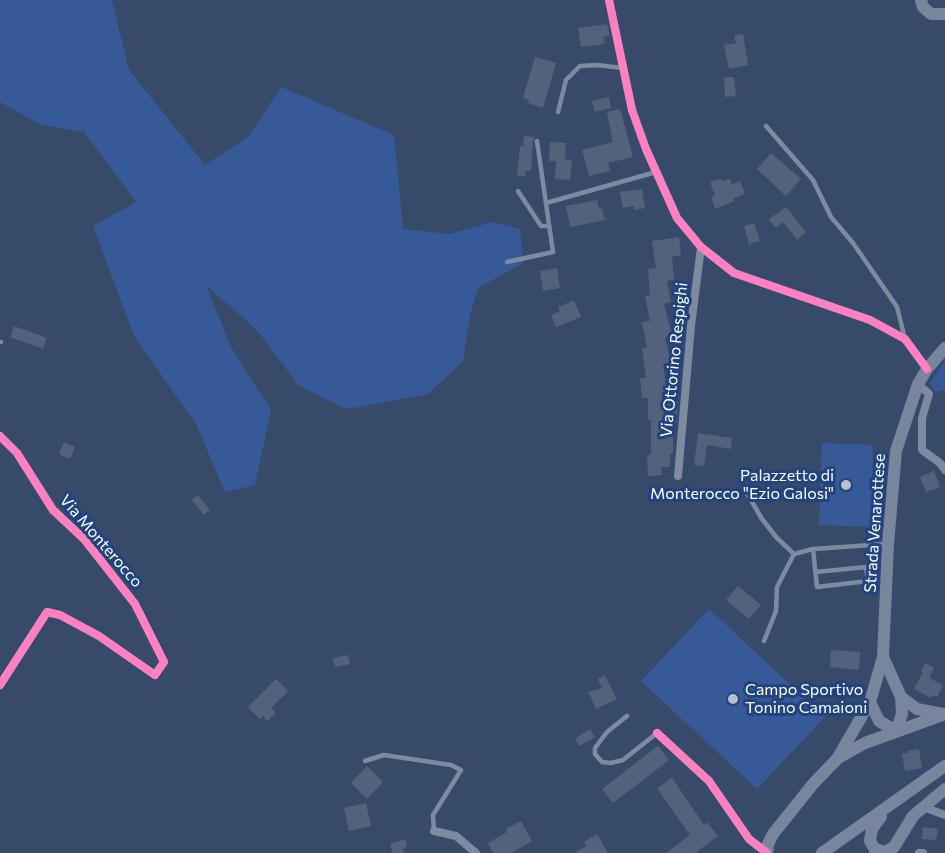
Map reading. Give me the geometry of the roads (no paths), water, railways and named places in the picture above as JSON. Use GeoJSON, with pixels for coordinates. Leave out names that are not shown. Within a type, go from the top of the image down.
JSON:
{"type":"FeatureCollection","features":[{"type":"Feature","properties":{"kind":"main road"},"geometry":{"type":"LineString","coordinates":[[921,0],[923,7],[931,14],[945,14]]}},
{"type":"Feature","properties":{"kind":"main road","name":"Strada Venarottese"},"geometry":{"type":"LineString","coordinates":[[767,853],[773,834],[813,784],[837,759],[870,702],[883,657],[888,544],[896,451],[918,384],[945,348]]}},
{"type":"Feature","properties":{"kind":"main road","name":"Strada Venarottese"},"geometry":{"type":"LineString","coordinates":[[883,657],[902,697],[917,709],[945,714]]}},
{"type":"Feature","properties":{"kind":"main road"},"geometry":{"type":"LineString","coordinates":[[870,702],[879,721],[896,731],[902,714],[902,697]]}},
{"type":"Feature","properties":{"kind":"main road","name":"Strada Venarottese"},"geometry":{"type":"LineString","coordinates":[[837,759],[866,743],[945,714]]}},
{"type":"Feature","properties":{"kind":"main road"},"geometry":{"type":"LineString","coordinates":[[822,853],[945,766]]}},
{"type":"Feature","properties":{"kind":"main road"},"geometry":{"type":"LineString","coordinates":[[889,807],[872,829],[870,841],[874,848],[884,853],[894,847],[913,816],[945,789]]}},
{"type":"Feature","properties":{"kind":"street"},"geometry":{"type":"LineString","coordinates":[[609,0],[632,110],[677,218],[701,247],[734,273],[870,320],[905,339],[929,367]]}},
{"type":"Feature","properties":{"kind":"street","name":"Via Ottorino Respighi"},"geometry":{"type":"LineString","coordinates":[[678,476],[701,247]]}},
{"type":"Feature","properties":{"kind":"street"},"geometry":{"type":"LineString","coordinates":[[918,384],[929,394],[922,418],[922,450],[940,463],[945,470]]}},
{"type":"Feature","properties":{"kind":"street","name":"Via Monterocco"},"geometry":{"type":"LineString","coordinates":[[0,435],[17,453],[53,510],[84,539],[135,604],[164,662],[155,675],[99,636],[60,615],[47,612],[0,685]]}},
{"type":"Feature","properties":{"kind":"street"},"geometry":{"type":"LineString","coordinates":[[657,733],[709,781],[749,839],[767,853]]}},
{"type":"Feature","properties":{"kind":"street"},"geometry":{"type":"LineString","coordinates":[[923,807],[945,815]]}},
{"type":"Feature","properties":{"kind":"street"},"geometry":{"type":"LineString","coordinates":[[434,831],[456,836],[476,853]]}},
{"type":"Feature","properties":{"kind":"lane"},"geometry":{"type":"LineString","coordinates":[[558,112],[566,80],[580,66],[597,65],[622,68]]}},
{"type":"Feature","properties":{"kind":"lane"},"geometry":{"type":"LineString","coordinates":[[766,126],[813,180],[831,217],[897,307],[905,339]]}},
{"type":"Feature","properties":{"kind":"lane"},"geometry":{"type":"LineString","coordinates":[[507,262],[553,252],[537,141]]}},
{"type":"Feature","properties":{"kind":"lane"},"geometry":{"type":"LineString","coordinates":[[546,203],[656,172]]}},
{"type":"Feature","properties":{"kind":"lane"},"geometry":{"type":"LineString","coordinates":[[518,191],[541,226],[549,226]]}},
{"type":"Feature","properties":{"kind":"lane"},"geometry":{"type":"LineString","coordinates":[[744,488],[762,519],[794,554]]}},
{"type":"Feature","properties":{"kind":"lane"},"geometry":{"type":"LineString","coordinates":[[764,641],[776,611],[777,588],[794,554],[813,549],[888,544]]}},
{"type":"Feature","properties":{"kind":"lane"},"geometry":{"type":"LineString","coordinates":[[813,549],[816,572],[818,587],[868,581],[866,567],[816,572]]}},
{"type":"Feature","properties":{"kind":"lane"},"geometry":{"type":"LineString","coordinates":[[627,716],[607,732],[596,748],[595,754],[602,762],[611,763],[623,760],[657,733]]}},
{"type":"Feature","properties":{"kind":"lane"},"geometry":{"type":"LineString","coordinates":[[365,761],[384,755],[451,765],[461,771],[433,815],[434,831]]}},
{"type":"Feature","properties":{"kind":"place","name":"Palazzetto di Monterocco \"Ezio Galosi\""},"geometry":{"type":"Point","coordinates":[846,485]}},
{"type":"Feature","properties":{"kind":"place","name":"Campo Sportivo Tonino Camaioni"},"geometry":{"type":"Point","coordinates":[733,699]}}]}
